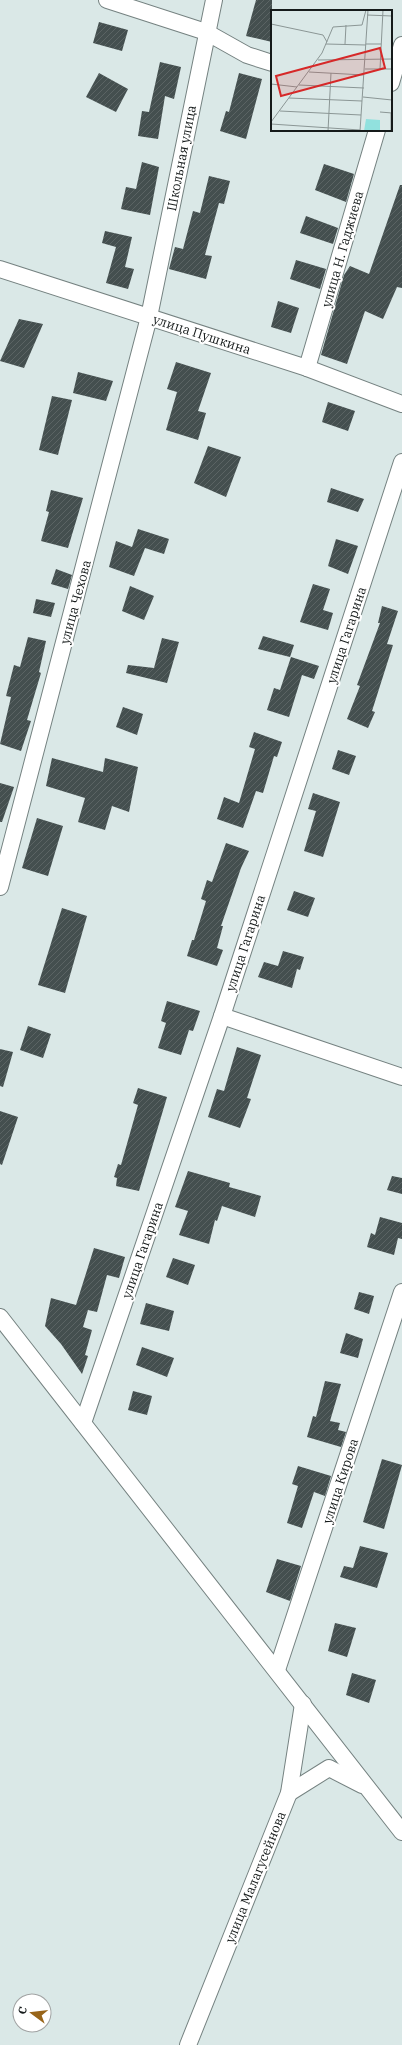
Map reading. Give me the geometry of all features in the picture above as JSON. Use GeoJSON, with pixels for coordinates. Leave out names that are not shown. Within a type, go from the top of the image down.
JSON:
{"type":"FeatureCollection","features":[{"type":"Feature","properties":{"kind":"street"},"geometry":{"type":"LineString","coordinates":[[107,0],[206,32],[247,54],[271,64]]}},
{"type":"Feature","properties":{"kind":"street","name":"Школьная улица"},"geometry":{"type":"LineString","coordinates":[[149,317],[206,32],[214,0]]}},
{"type":"Feature","properties":{"kind":"street"},"geometry":{"type":"LineString","coordinates":[[392,80],[402,46]]}},
{"type":"Feature","properties":{"kind":"street","name":"улица Н. Гаджиева"},"geometry":{"type":"LineString","coordinates":[[307,368],[377,131]]}},
{"type":"Feature","properties":{"kind":"street","name":"улица Пушкина"},"geometry":{"type":"LineString","coordinates":[[0,269],[307,368],[402,404]]}},
{"type":"Feature","properties":{"kind":"street","name":"улица Чехова"},"geometry":{"type":"LineString","coordinates":[[0,887],[149,317]]}},
{"type":"Feature","properties":{"kind":"street","name":"улица Гагарина"},"geometry":{"type":"LineString","coordinates":[[83,1423],[222,1016],[402,462]]}},
{"type":"Feature","properties":{"kind":"street"},"geometry":{"type":"LineString","coordinates":[[222,1016],[402,1077]]}},
{"type":"Feature","properties":{"kind":"street","name":"улица Кирова"},"geometry":{"type":"LineString","coordinates":[[277,1670],[402,1292]]}},
{"type":"Feature","properties":{"kind":"street"},"geometry":{"type":"LineString","coordinates":[[0,1317],[402,1832]]}},
{"type":"Feature","properties":{"kind":"street","name":"улица Малагусейнова"},"geometry":{"type":"LineString","coordinates":[[188,2045],[289,1793],[303,1704]]}},
{"type":"Feature","properties":{"kind":"street"},"geometry":{"type":"LineString","coordinates":[[289,1793],[329,1768],[367,1787]]}},
{"type":"Feature","properties":{"kind":"building"},"geometry":{"type":"Polygon","coordinates":[[[256,0],[272,0],[271,42],[246,36],[256,0]]]}},
{"type":"Feature","properties":{"kind":"building"},"geometry":{"type":"Polygon","coordinates":[[[99,22],[128,30],[122,51],[93,43],[99,22]]]}},
{"type":"Feature","properties":{"kind":"building"},"geometry":{"type":"Polygon","coordinates":[[[160,62],[181,67],[174,99],[165,96],[158,139],[138,136],[142,111],[149,112],[160,62]]]}},
{"type":"Feature","properties":{"kind":"building"},"geometry":{"type":"Polygon","coordinates":[[[99,73],[128,89],[116,112],[86,97],[99,73]]]}},
{"type":"Feature","properties":{"kind":"building"},"geometry":{"type":"Polygon","coordinates":[[[239,73],[262,79],[246,139],[220,131],[226,111],[229,112],[239,73]]]}},
{"type":"Feature","properties":{"kind":"building"},"geometry":{"type":"Polygon","coordinates":[[[142,162],[159,167],[150,215],[121,209],[126,187],[136,189],[142,162]]]}},
{"type":"Feature","properties":{"kind":"building"},"geometry":{"type":"Polygon","coordinates":[[[324,164],[354,174],[346,202],[315,190],[324,164]]]}},
{"type":"Feature","properties":{"kind":"building"},"geometry":{"type":"Polygon","coordinates":[[[209,176],[230,181],[224,204],[219,203],[205,255],[212,256],[206,279],[169,269],[175,247],[183,249],[193,211],[200,213],[209,176]]]}},
{"type":"Feature","properties":{"kind":"building"},"geometry":{"type":"Polygon","coordinates":[[[400,185],[402,185],[402,288],[397,287],[383,319],[365,311],[347,364],[321,355],[344,275],[350,266],[369,274],[400,185]]]}},
{"type":"Feature","properties":{"kind":"building"},"geometry":{"type":"Polygon","coordinates":[[[306,216],[338,228],[333,244],[300,233],[306,216]]]}},
{"type":"Feature","properties":{"kind":"building"},"geometry":{"type":"Polygon","coordinates":[[[105,231],[132,237],[125,267],[134,269],[128,289],[106,283],[116,247],[102,243],[105,231]]]}},
{"type":"Feature","properties":{"kind":"building"},"geometry":{"type":"Polygon","coordinates":[[[296,260],[326,269],[320,289],[290,279],[296,260]]]}},
{"type":"Feature","properties":{"kind":"building"},"geometry":{"type":"Polygon","coordinates":[[[278,301],[299,308],[291,333],[271,327],[278,301]]]}},
{"type":"Feature","properties":{"kind":"building"},"geometry":{"type":"Polygon","coordinates":[[[19,319],[43,324],[24,368],[0,361],[19,319]]]}},
{"type":"Feature","properties":{"kind":"building"},"geometry":{"type":"Polygon","coordinates":[[[176,362],[211,373],[198,411],[206,413],[198,440],[166,430],[177,392],[167,389],[176,362]]]}},
{"type":"Feature","properties":{"kind":"building"},"geometry":{"type":"Polygon","coordinates":[[[78,372],[113,381],[106,401],[73,393],[78,372]]]}},
{"type":"Feature","properties":{"kind":"building"},"geometry":{"type":"Polygon","coordinates":[[[52,396],[72,400],[58,455],[39,450],[52,396]]]}},
{"type":"Feature","properties":{"kind":"building"},"geometry":{"type":"Polygon","coordinates":[[[328,402],[355,411],[348,431],[322,422],[328,402]]]}},
{"type":"Feature","properties":{"kind":"building"},"geometry":{"type":"Polygon","coordinates":[[[208,446],[241,457],[226,497],[194,483],[208,446]]]}},
{"type":"Feature","properties":{"kind":"building"},"geometry":{"type":"Polygon","coordinates":[[[331,488],[364,499],[358,512],[327,502],[331,488]]]}},
{"type":"Feature","properties":{"kind":"building"},"geometry":{"type":"Polygon","coordinates":[[[51,490],[83,498],[68,548],[41,541],[49,512],[46,511],[51,490]]]}},
{"type":"Feature","properties":{"kind":"building"},"geometry":{"type":"Polygon","coordinates":[[[138,529],[169,539],[164,554],[145,548],[134,576],[109,567],[116,541],[132,547],[138,529]]]}},
{"type":"Feature","properties":{"kind":"building"},"geometry":{"type":"Polygon","coordinates":[[[336,539],[358,546],[348,574],[328,566],[336,539]]]}},
{"type":"Feature","properties":{"kind":"building"},"geometry":{"type":"Polygon","coordinates":[[[56,569],[72,575],[68,589],[51,584],[56,569]]]}},
{"type":"Feature","properties":{"kind":"building"},"geometry":{"type":"Polygon","coordinates":[[[313,584],[330,589],[323,610],[333,613],[328,630],[300,622],[313,584]]]}},
{"type":"Feature","properties":{"kind":"building"},"geometry":{"type":"Polygon","coordinates":[[[130,586],[154,596],[144,620],[122,611],[130,586]]]}},
{"type":"Feature","properties":{"kind":"building"},"geometry":{"type":"Polygon","coordinates":[[[36,599],[55,603],[51,617],[33,613],[36,599]]]}},
{"type":"Feature","properties":{"kind":"building"},"geometry":{"type":"Polygon","coordinates":[[[382,606],[398,611],[387,644],[393,645],[372,711],[375,712],[368,728],[347,719],[360,686],[357,685],[380,623],[378,623],[382,606]]]}},
{"type":"Feature","properties":{"kind":"building"},"geometry":{"type":"Polygon","coordinates":[[[263,636],[294,645],[290,657],[258,649],[263,636]]]}},
{"type":"Feature","properties":{"kind":"building"},"geometry":{"type":"Polygon","coordinates":[[[28,637],[46,641],[39,672],[41,673],[27,720],[31,721],[21,751],[0,744],[11,697],[6,696],[14,665],[20,667],[28,637]]]}},
{"type":"Feature","properties":{"kind":"building"},"geometry":{"type":"Polygon","coordinates":[[[162,638],[179,642],[167,683],[126,673],[128,665],[154,668],[162,638]]]}},
{"type":"Feature","properties":{"kind":"building"},"geometry":{"type":"Polygon","coordinates":[[[291,657],[319,666],[314,679],[302,675],[289,717],[267,710],[274,688],[280,690],[291,657]]]}},
{"type":"Feature","properties":{"kind":"building"},"geometry":{"type":"Polygon","coordinates":[[[123,707],[143,714],[137,735],[116,727],[123,707]]]}},
{"type":"Feature","properties":{"kind":"building"},"geometry":{"type":"Polygon","coordinates":[[[254,732],[282,742],[277,757],[274,756],[263,793],[256,791],[243,828],[217,819],[224,797],[239,803],[255,749],[249,747],[254,732]]]}},
{"type":"Feature","properties":{"kind":"building"},"geometry":{"type":"Polygon","coordinates":[[[338,750],[356,756],[349,775],[332,769],[338,750]]]}},
{"type":"Feature","properties":{"kind":"building"},"geometry":{"type":"Polygon","coordinates":[[[52,758],[103,772],[105,758],[138,767],[129,812],[112,806],[105,830],[78,822],[85,798],[46,786],[52,758]]]}},
{"type":"Feature","properties":{"kind":"building"},"geometry":{"type":"Polygon","coordinates":[[[0,783],[14,787],[2,822],[0,822],[0,783]]]}},
{"type":"Feature","properties":{"kind":"building"},"geometry":{"type":"Polygon","coordinates":[[[313,793],[340,802],[323,857],[304,851],[316,811],[308,809],[313,793]]]}},
{"type":"Feature","properties":{"kind":"building"},"geometry":{"type":"Polygon","coordinates":[[[37,818],[63,826],[48,876],[22,868],[37,818]]]}},
{"type":"Feature","properties":{"kind":"building"},"geometry":{"type":"Polygon","coordinates":[[[226,843],[249,851],[241,868],[221,926],[223,926],[217,948],[223,950],[217,966],[187,956],[192,940],[194,940],[206,901],[201,899],[207,880],[212,882],[226,843]]]}},
{"type":"Feature","properties":{"kind":"building"},"geometry":{"type":"Polygon","coordinates":[[[294,891],[315,898],[308,917],[287,910],[294,891]]]}},
{"type":"Feature","properties":{"kind":"building"},"geometry":{"type":"Polygon","coordinates":[[[62,908],[87,916],[65,993],[38,985],[62,908]]]}},
{"type":"Feature","properties":{"kind":"building"},"geometry":{"type":"Polygon","coordinates":[[[283,951],[304,957],[300,970],[297,969],[292,988],[258,977],[264,962],[278,966],[283,951]]]}},
{"type":"Feature","properties":{"kind":"building"},"geometry":{"type":"Polygon","coordinates":[[[167,1001],[200,1011],[193,1031],[189,1030],[181,1055],[158,1048],[166,1023],[161,1021],[167,1001]]]}},
{"type":"Feature","properties":{"kind":"building"},"geometry":{"type":"Polygon","coordinates":[[[28,1026],[51,1034],[43,1058],[20,1050],[28,1026]]]}},
{"type":"Feature","properties":{"kind":"building"},"geometry":{"type":"Polygon","coordinates":[[[237,1047],[261,1055],[247,1098],[251,1099],[240,1128],[208,1117],[217,1089],[224,1091],[237,1047]]]}},
{"type":"Feature","properties":{"kind":"building"},"geometry":{"type":"Polygon","coordinates":[[[0,1049],[13,1052],[3,1087],[0,1086],[0,1049]]]}},
{"type":"Feature","properties":{"kind":"building"},"geometry":{"type":"Polygon","coordinates":[[[138,1088],[167,1097],[139,1191],[116,1186],[117,1178],[114,1177],[118,1164],[121,1165],[138,1105],[133,1103],[138,1088]]]}},
{"type":"Feature","properties":{"kind":"building"},"geometry":{"type":"Polygon","coordinates":[[[0,1111],[18,1117],[2,1165],[0,1164],[0,1111]]]}},
{"type":"Feature","properties":{"kind":"building"},"geometry":{"type":"Polygon","coordinates":[[[188,1171],[230,1183],[229,1187],[261,1196],[255,1217],[222,1206],[217,1221],[215,1220],[209,1244],[179,1235],[188,1211],[175,1207],[188,1171]]]}},
{"type":"Feature","properties":{"kind":"building"},"geometry":{"type":"Polygon","coordinates":[[[392,1176],[402,1178],[402,1194],[387,1190],[392,1176]]]}},
{"type":"Feature","properties":{"kind":"building"},"geometry":{"type":"Polygon","coordinates":[[[380,1217],[402,1223],[402,1239],[398,1238],[394,1255],[367,1247],[371,1233],[375,1235],[380,1217]]]}},
{"type":"Feature","properties":{"kind":"building"},"geometry":{"type":"Polygon","coordinates":[[[94,1248],[125,1257],[119,1278],[107,1275],[97,1312],[88,1310],[83,1327],[92,1330],[85,1355],[88,1356],[82,1374],[61,1344],[45,1326],[51,1298],[76,1305],[94,1248]]]}},
{"type":"Feature","properties":{"kind":"building"},"geometry":{"type":"Polygon","coordinates":[[[173,1258],[195,1265],[188,1285],[166,1277],[173,1258]]]}},
{"type":"Feature","properties":{"kind":"building"},"geometry":{"type":"Polygon","coordinates":[[[359,1292],[374,1296],[369,1314],[354,1309],[359,1292]]]}},
{"type":"Feature","properties":{"kind":"building"},"geometry":{"type":"Polygon","coordinates":[[[146,1303],[174,1311],[169,1331],[140,1324],[146,1303]]]}},
{"type":"Feature","properties":{"kind":"building"},"geometry":{"type":"Polygon","coordinates":[[[346,1333],[363,1339],[358,1358],[340,1353],[346,1333]]]}},
{"type":"Feature","properties":{"kind":"building"},"geometry":{"type":"Polygon","coordinates":[[[142,1347],[174,1358],[167,1377],[136,1365],[142,1347]]]}},
{"type":"Feature","properties":{"kind":"building"},"geometry":{"type":"Polygon","coordinates":[[[325,1381],[341,1384],[330,1421],[340,1423],[338,1430],[346,1432],[341,1447],[307,1437],[313,1416],[316,1417],[325,1381]]]}},
{"type":"Feature","properties":{"kind":"building"},"geometry":{"type":"Polygon","coordinates":[[[133,1391],[152,1396],[147,1415],[128,1410],[133,1391]]]}},
{"type":"Feature","properties":{"kind":"building"},"geometry":{"type":"Polygon","coordinates":[[[382,1459],[402,1465],[384,1529],[363,1522],[382,1459]]]}},
{"type":"Feature","properties":{"kind":"building"},"geometry":{"type":"Polygon","coordinates":[[[298,1466],[331,1476],[325,1496],[314,1492],[302,1528],[287,1523],[298,1486],[292,1484],[298,1466]]]}},
{"type":"Feature","properties":{"kind":"building"},"geometry":{"type":"Polygon","coordinates":[[[360,1546],[388,1553],[377,1588],[340,1577],[344,1566],[353,1568],[360,1546]]]}},
{"type":"Feature","properties":{"kind":"building"},"geometry":{"type":"Polygon","coordinates":[[[277,1559],[301,1566],[290,1601],[266,1592],[277,1559]]]}},
{"type":"Feature","properties":{"kind":"building"},"geometry":{"type":"Polygon","coordinates":[[[335,1623],[356,1628],[347,1657],[328,1651],[335,1623]]]}},
{"type":"Feature","properties":{"kind":"building"},"geometry":{"type":"Polygon","coordinates":[[[352,1673],[376,1680],[369,1703],[346,1695],[352,1673]]]}}]}
